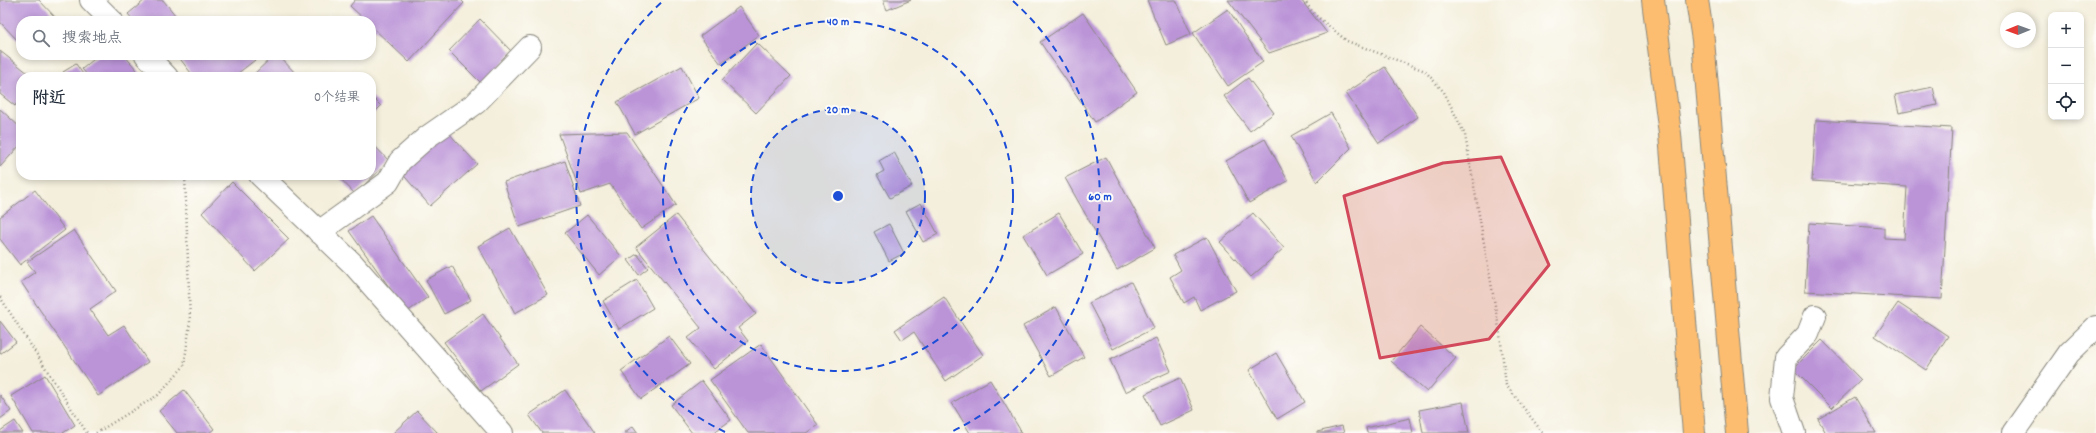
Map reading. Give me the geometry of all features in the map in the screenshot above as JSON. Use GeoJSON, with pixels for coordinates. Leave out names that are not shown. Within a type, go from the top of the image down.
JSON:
{"type":"FeatureCollection","features":[{"type":"Feature","properties":{"kind":"main road"},"geometry":{"type":"LineString","coordinates":[[1653,0],[1670,134],[1694,433]]}},
{"type":"Feature","properties":{"kind":"main road"},"geometry":{"type":"LineString","coordinates":[[1697,0],[1703,40],[1737,433]]}},
{"type":"Feature","properties":{"kind":"street"},"geometry":{"type":"LineString","coordinates":[[91,0],[107,16]]}},
{"type":"Feature","properties":{"kind":"street"},"geometry":{"type":"LineString","coordinates":[[320,232],[388,182],[400,161],[427,137],[476,103],[530,47]]}},
{"type":"Feature","properties":{"kind":"street"},"geometry":{"type":"LineString","coordinates":[[151,60],[162,72]]}},
{"type":"Feature","properties":{"kind":"street"},"geometry":{"type":"LineString","coordinates":[[265,180],[353,264],[502,433]]}},
{"type":"Feature","properties":{"kind":"street"},"geometry":{"type":"LineString","coordinates":[[1794,433],[1782,398],[1786,357],[1808,334],[1816,316]]}},
{"type":"Feature","properties":{"kind":"street"},"geometry":{"type":"LineString","coordinates":[[2013,433],[2069,353],[2096,327]]}},
{"type":"Feature","properties":{"kind":"path"},"geometry":{"type":"LineString","coordinates":[[1304,0],[1314,14],[1347,41],[1425,72],[1444,92],[1465,135],[1500,334],[1506,384],[1543,433]]}},
{"type":"Feature","properties":{"kind":"path"},"geometry":{"type":"LineString","coordinates":[[96,433],[158,395],[184,366],[190,323],[185,180]]}},
{"type":"Feature","properties":{"kind":"path"},"geometry":{"type":"LineString","coordinates":[[0,297],[87,433]]}},
{"type":"Feature","properties":{"kind":"highlighted area"},"geometry":{"type":"Polygon","coordinates":[[[1501,157],[1549,265],[1489,339],[1380,358],[1344,196],[1443,163],[1501,157]]]}},
{"type":"Feature","properties":{"kind":"building"},"geometry":{"type":"Polygon","coordinates":[[[0,0],[39,0],[54,16],[16,16],[16,39],[0,22],[0,0]]]}},
{"type":"Feature","properties":{"kind":"building"},"geometry":{"type":"Polygon","coordinates":[[[145,0],[163,0],[176,16],[130,16],[128,14],[145,0]]]}},
{"type":"Feature","properties":{"kind":"building"},"geometry":{"type":"Polygon","coordinates":[[[355,0],[461,0],[464,3],[409,62],[376,31],[376,16],[361,16],[350,6],[355,0]]]}},
{"type":"Feature","properties":{"kind":"building"},"geometry":{"type":"Polygon","coordinates":[[[883,0],[911,0],[887,10],[883,0]]]}},
{"type":"Feature","properties":{"kind":"building"},"geometry":{"type":"Polygon","coordinates":[[[1147,0],[1176,0],[1191,34],[1166,45],[1147,0]]]}},
{"type":"Feature","properties":{"kind":"building"},"geometry":{"type":"Polygon","coordinates":[[[1228,0],[1301,0],[1327,33],[1269,53],[1228,0]]]}},
{"type":"Feature","properties":{"kind":"building"},"geometry":{"type":"Polygon","coordinates":[[[739,7],[759,35],[721,64],[700,36],[739,7]]]}},
{"type":"Feature","properties":{"kind":"building"},"geometry":{"type":"Polygon","coordinates":[[[1228,9],[1263,62],[1228,86],[1193,33],[1228,9]]]}},
{"type":"Feature","properties":{"kind":"building"},"geometry":{"type":"Polygon","coordinates":[[[1083,13],[1137,92],[1095,122],[1040,42],[1083,13]]]}},
{"type":"Feature","properties":{"kind":"building"},"geometry":{"type":"Polygon","coordinates":[[[480,19],[512,52],[482,84],[449,51],[480,19]]]}},
{"type":"Feature","properties":{"kind":"building"},"geometry":{"type":"Polygon","coordinates":[[[757,43],[791,76],[756,113],[722,80],[757,43]]]}},
{"type":"Feature","properties":{"kind":"building"},"geometry":{"type":"Polygon","coordinates":[[[0,51],[27,72],[16,72],[15,106],[0,94],[0,51]]]}},
{"type":"Feature","properties":{"kind":"building"},"geometry":{"type":"Polygon","coordinates":[[[93,60],[128,60],[139,72],[85,72],[82,69],[93,60]]]}},
{"type":"Feature","properties":{"kind":"building"},"geometry":{"type":"Polygon","coordinates":[[[181,60],[255,60],[239,72],[190,72],[181,60]]]}},
{"type":"Feature","properties":{"kind":"building"},"geometry":{"type":"Polygon","coordinates":[[[269,60],[283,60],[294,72],[256,72],[269,60]]]}},
{"type":"Feature","properties":{"kind":"building"},"geometry":{"type":"Polygon","coordinates":[[[76,64],[82,72],[63,72],[76,64]]]}},
{"type":"Feature","properties":{"kind":"building"},"geometry":{"type":"Polygon","coordinates":[[[682,66],[699,98],[635,134],[617,102],[682,66]]]}},
{"type":"Feature","properties":{"kind":"building"},"geometry":{"type":"Polygon","coordinates":[[[1385,67],[1418,117],[1379,143],[1346,93],[1385,67]]]}},
{"type":"Feature","properties":{"kind":"building"},"geometry":{"type":"Polygon","coordinates":[[[1248,78],[1274,113],[1250,131],[1224,96],[1248,78]]]}},
{"type":"Feature","properties":{"kind":"building"},"geometry":{"type":"Polygon","coordinates":[[[1933,87],[1937,105],[1899,113],[1895,95],[1933,87]]]}},
{"type":"Feature","properties":{"kind":"building"},"geometry":{"type":"Polygon","coordinates":[[[376,101],[381,106],[376,111],[376,101]]]}},
{"type":"Feature","properties":{"kind":"building"},"geometry":{"type":"Polygon","coordinates":[[[0,109],[16,123],[16,149],[0,167],[0,109]]]}},
{"type":"Feature","properties":{"kind":"building"},"geometry":{"type":"Polygon","coordinates":[[[1331,113],[1351,148],[1317,182],[1291,136],[1331,113]]]}},
{"type":"Feature","properties":{"kind":"building"},"geometry":{"type":"Polygon","coordinates":[[[1816,120],[1952,128],[1942,299],[1805,291],[1809,223],[1884,228],[1884,238],[1904,239],[1907,187],[1812,181],[1816,120]]]}},
{"type":"Feature","properties":{"kind":"building"},"geometry":{"type":"Polygon","coordinates":[[[446,130],[477,164],[430,206],[400,171],[446,130]]]}},
{"type":"Feature","properties":{"kind":"building"},"geometry":{"type":"Polygon","coordinates":[[[627,132],[676,205],[641,229],[610,184],[581,194],[559,134],[627,132]]]}},
{"type":"Feature","properties":{"kind":"building"},"geometry":{"type":"Polygon","coordinates":[[[1265,139],[1288,181],[1249,203],[1226,161],[1265,139]]]}},
{"type":"Feature","properties":{"kind":"building"},"geometry":{"type":"Polygon","coordinates":[[[376,147],[389,161],[376,174],[376,147]]]}},
{"type":"Feature","properties":{"kind":"building"},"geometry":{"type":"Polygon","coordinates":[[[894,152],[912,186],[890,198],[877,175],[884,171],[879,161],[894,152]]]}},
{"type":"Feature","properties":{"kind":"building"},"geometry":{"type":"Polygon","coordinates":[[[1106,157],[1155,248],[1117,270],[1065,178],[1106,157]]]}},
{"type":"Feature","properties":{"kind":"building"},"geometry":{"type":"Polygon","coordinates":[[[565,161],[580,206],[519,227],[504,182],[565,161]]]}},
{"type":"Feature","properties":{"kind":"building"},"geometry":{"type":"Polygon","coordinates":[[[342,180],[369,180],[355,194],[342,180]]]}},
{"type":"Feature","properties":{"kind":"building"},"geometry":{"type":"Polygon","coordinates":[[[232,182],[289,239],[255,271],[202,213],[232,182]]]}},
{"type":"Feature","properties":{"kind":"building"},"geometry":{"type":"Polygon","coordinates":[[[35,190],[65,230],[20,265],[0,239],[0,217],[35,190]]]}},
{"type":"Feature","properties":{"kind":"building"},"geometry":{"type":"Polygon","coordinates":[[[921,203],[938,234],[923,242],[906,211],[921,203]]]}},
{"type":"Feature","properties":{"kind":"building"},"geometry":{"type":"Polygon","coordinates":[[[1059,213],[1083,254],[1047,275],[1023,235],[1059,213]]]}},
{"type":"Feature","properties":{"kind":"building"},"geometry":{"type":"Polygon","coordinates":[[[1253,213],[1284,248],[1251,277],[1220,242],[1253,213]]]}},
{"type":"Feature","properties":{"kind":"building"},"geometry":{"type":"Polygon","coordinates":[[[587,215],[621,256],[599,275],[565,233],[587,215]]]}},
{"type":"Feature","properties":{"kind":"building"},"geometry":{"type":"Polygon","coordinates":[[[676,215],[756,314],[738,328],[748,341],[714,369],[688,338],[701,328],[636,247],[676,215]]]}},
{"type":"Feature","properties":{"kind":"building"},"geometry":{"type":"Polygon","coordinates":[[[371,216],[428,297],[407,312],[349,231],[371,216]]]}},
{"type":"Feature","properties":{"kind":"building"},"geometry":{"type":"Polygon","coordinates":[[[889,224],[904,253],[889,261],[874,232],[889,224]]]}},
{"type":"Feature","properties":{"kind":"building"},"geometry":{"type":"Polygon","coordinates":[[[510,228],[548,295],[515,313],[478,246],[510,228]]]}},
{"type":"Feature","properties":{"kind":"building"},"geometry":{"type":"Polygon","coordinates":[[[74,230],[116,291],[90,309],[108,335],[124,325],[148,362],[98,396],[21,282],[35,272],[27,262],[74,230]]]}},
{"type":"Feature","properties":{"kind":"building"},"geometry":{"type":"Polygon","coordinates":[[[1207,237],[1236,291],[1200,310],[1194,297],[1184,303],[1170,277],[1181,270],[1173,255],[1207,237]]]}},
{"type":"Feature","properties":{"kind":"building"},"geometry":{"type":"Polygon","coordinates":[[[637,254],[648,268],[639,275],[628,260],[637,254]]]}},
{"type":"Feature","properties":{"kind":"building"},"geometry":{"type":"Polygon","coordinates":[[[452,266],[471,300],[444,314],[426,280],[452,266]]]}},
{"type":"Feature","properties":{"kind":"building"},"geometry":{"type":"Polygon","coordinates":[[[637,280],[653,308],[619,329],[603,301],[637,280]]]}},
{"type":"Feature","properties":{"kind":"building"},"geometry":{"type":"Polygon","coordinates":[[[1131,282],[1154,328],[1113,349],[1089,303],[1131,282]]]}},
{"type":"Feature","properties":{"kind":"building"},"geometry":{"type":"Polygon","coordinates":[[[944,297],[983,355],[946,381],[914,332],[902,340],[895,330],[944,297]]]}},
{"type":"Feature","properties":{"kind":"building"},"geometry":{"type":"Polygon","coordinates":[[[1898,303],[1948,336],[1926,370],[1875,336],[1898,303]]]}},
{"type":"Feature","properties":{"kind":"building"},"geometry":{"type":"Polygon","coordinates":[[[1056,307],[1084,357],[1051,376],[1023,326],[1056,307]]]}},
{"type":"Feature","properties":{"kind":"building"},"geometry":{"type":"Polygon","coordinates":[[[483,314],[518,364],[481,391],[444,342],[483,314]]]}},
{"type":"Feature","properties":{"kind":"building"},"geometry":{"type":"Polygon","coordinates":[[[0,321],[16,342],[0,354],[0,321]]]}},
{"type":"Feature","properties":{"kind":"building"},"geometry":{"type":"Polygon","coordinates":[[[1420,327],[1456,358],[1427,392],[1391,361],[1420,327]]]}},
{"type":"Feature","properties":{"kind":"building"},"geometry":{"type":"Polygon","coordinates":[[[669,336],[690,364],[641,399],[621,371],[669,336]]]}},
{"type":"Feature","properties":{"kind":"building"},"geometry":{"type":"Polygon","coordinates":[[[1156,338],[1171,371],[1125,392],[1110,360],[1156,338]]]}},
{"type":"Feature","properties":{"kind":"building"},"geometry":{"type":"Polygon","coordinates":[[[1822,340],[1861,380],[1832,408],[1793,369],[1822,340]]]}},
{"type":"Feature","properties":{"kind":"building"},"geometry":{"type":"Polygon","coordinates":[[[761,344],[818,425],[806,433],[748,433],[710,380],[761,344]]]}},
{"type":"Feature","properties":{"kind":"building"},"geometry":{"type":"Polygon","coordinates":[[[1276,353],[1305,402],[1277,419],[1249,370],[1276,353]]]}},
{"type":"Feature","properties":{"kind":"building"},"geometry":{"type":"Polygon","coordinates":[[[45,375],[75,425],[63,433],[33,433],[11,396],[45,375]]]}},
{"type":"Feature","properties":{"kind":"building"},"geometry":{"type":"Polygon","coordinates":[[[1180,378],[1194,410],[1160,426],[1145,394],[1180,378]]]}},
{"type":"Feature","properties":{"kind":"building"},"geometry":{"type":"Polygon","coordinates":[[[990,380],[1022,433],[970,433],[952,403],[990,380]]]}},
{"type":"Feature","properties":{"kind":"building"},"geometry":{"type":"Polygon","coordinates":[[[702,381],[731,420],[713,433],[692,433],[671,405],[702,381]]]}},
{"type":"Feature","properties":{"kind":"building"},"geometry":{"type":"Polygon","coordinates":[[[184,390],[214,429],[209,433],[177,433],[159,411],[184,390]]]}},
{"type":"Feature","properties":{"kind":"building"},"geometry":{"type":"Polygon","coordinates":[[[565,390],[595,433],[542,433],[529,415],[565,390]]]}},
{"type":"Feature","properties":{"kind":"building"},"geometry":{"type":"Polygon","coordinates":[[[0,395],[11,411],[0,419],[0,395]]]}},
{"type":"Feature","properties":{"kind":"building"},"geometry":{"type":"Polygon","coordinates":[[[1855,397],[1876,433],[1826,433],[1818,419],[1855,397]]]}},
{"type":"Feature","properties":{"kind":"building"},"geometry":{"type":"Polygon","coordinates":[[[1463,402],[1469,433],[1423,433],[1419,410],[1463,402]]]}},
{"type":"Feature","properties":{"kind":"building"},"geometry":{"type":"Polygon","coordinates":[[[417,411],[438,433],[393,433],[417,411]]]}},
{"type":"Feature","properties":{"kind":"building"},"geometry":{"type":"Polygon","coordinates":[[[1410,418],[1413,433],[1367,433],[1366,428],[1410,418]]]}},
{"type":"Feature","properties":{"kind":"building"},"geometry":{"type":"Polygon","coordinates":[[[15,421],[23,433],[0,433],[0,431],[15,421]]]}},
{"type":"Feature","properties":{"kind":"building"},"geometry":{"type":"Polygon","coordinates":[[[633,426],[638,433],[624,433],[633,426]]]}},
{"type":"Feature","properties":{"kind":"building"},"geometry":{"type":"Polygon","coordinates":[[[1342,426],[1344,433],[1317,433],[1317,432],[1342,426]]]}}]}
